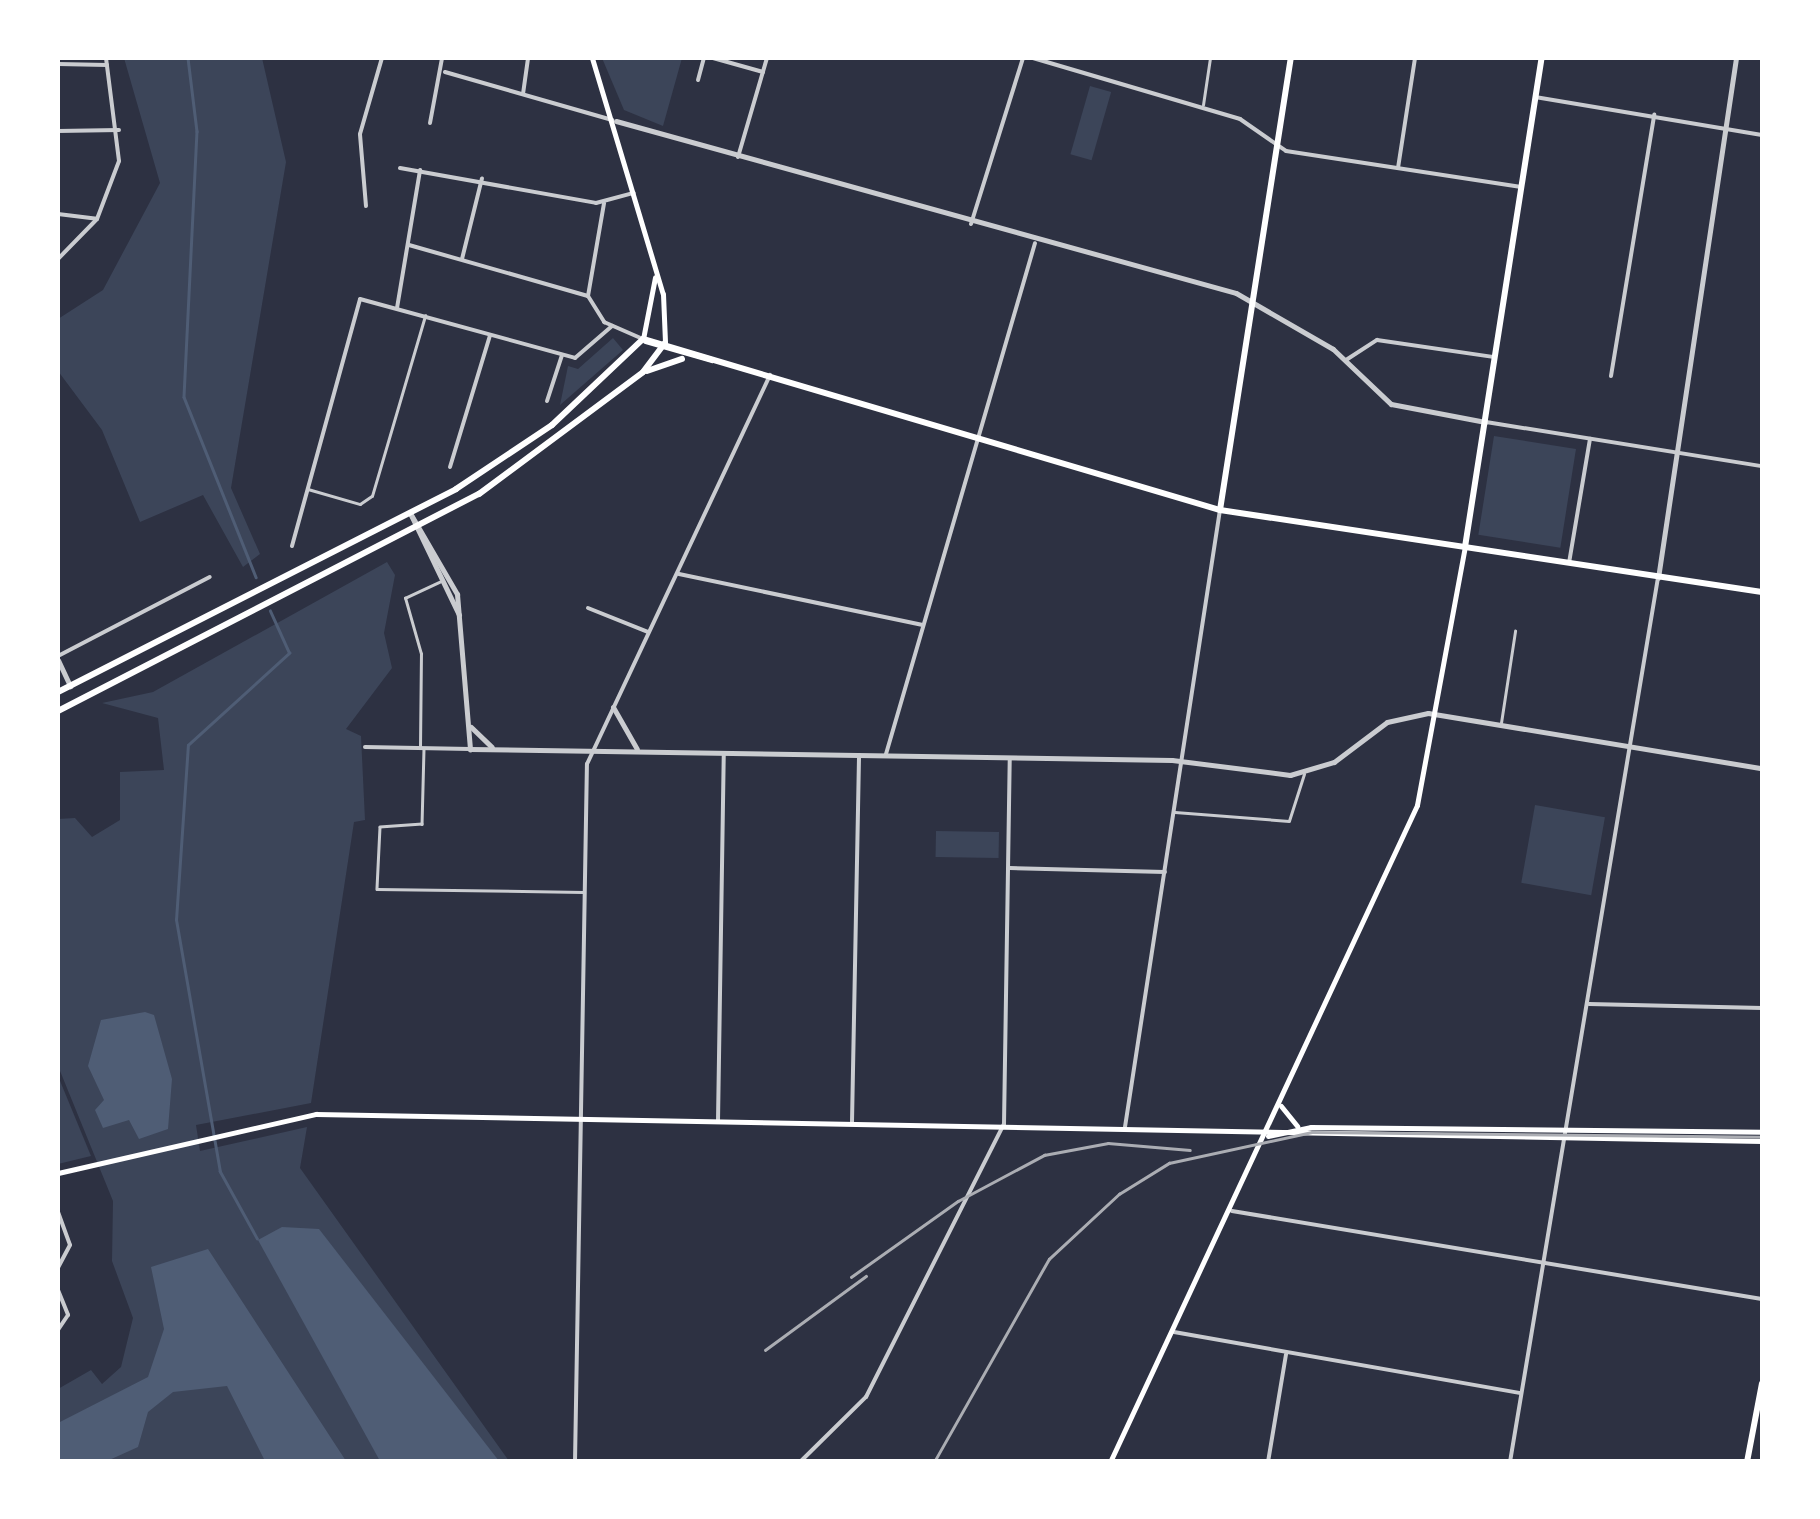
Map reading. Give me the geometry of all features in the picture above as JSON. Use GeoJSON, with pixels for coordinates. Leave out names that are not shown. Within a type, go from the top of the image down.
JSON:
{"type":"FeatureCollection","features":[{"type":"Feature","properties":{"kind":"main road"},"geometry":{"type":"LineString","coordinates":[[58,712],[417,527],[524,466],[643,372],[662,352],[665,343],[656,277],[616,121],[592,58]]}},
{"type":"Feature","properties":{"kind":"main road"},"geometry":{"type":"LineString","coordinates":[[1220,510],[1291,58]]}},
{"type":"Feature","properties":{"kind":"main road"},"geometry":{"type":"LineString","coordinates":[[1110,1462],[1232,1210],[1417,805],[1440,714],[1542,58]]}},
{"type":"Feature","properties":{"kind":"main road"},"geometry":{"type":"LineString","coordinates":[[58,692],[410,513],[516,452],[643,339],[656,277]]}},
{"type":"Feature","properties":{"kind":"main road"},"geometry":{"type":"LineString","coordinates":[[643,339],[1220,510],[1762,592]]}},
{"type":"Feature","properties":{"kind":"main road"},"geometry":{"type":"LineString","coordinates":[[643,339],[662,352],[713,360]]}},
{"type":"Feature","properties":{"kind":"main road"},"geometry":{"type":"LineString","coordinates":[[643,372],[683,358]]}},
{"type":"Feature","properties":{"kind":"main road"},"geometry":{"type":"LineString","coordinates":[[70,686],[77,701]]}},
{"type":"Feature","properties":{"kind":"main road"},"geometry":{"type":"LineString","coordinates":[[1281,1102],[1283,1117],[1300,1127]]}},
{"type":"Feature","properties":{"kind":"main road"},"geometry":{"type":"LineString","coordinates":[[58,1173],[316,1114],[1004,1124],[1125,1127],[1265,1137],[1762,1132]]}},
{"type":"Feature","properties":{"kind":"main road"},"geometry":{"type":"LineString","coordinates":[[1265,1137],[1300,1127],[1762,1141]]}},
{"type":"Feature","properties":{"kind":"main road"},"geometry":{"type":"LineString","coordinates":[[1748,1462],[1762,1384]]}},
{"type":"Feature","properties":{"kind":"street"},"geometry":{"type":"LineString","coordinates":[[58,259],[97,219],[119,161],[106,58]]}},
{"type":"Feature","properties":{"kind":"street"},"geometry":{"type":"LineString","coordinates":[[366,206],[359,140],[382,58]]}},
{"type":"Feature","properties":{"kind":"street"},"geometry":{"type":"LineString","coordinates":[[430,123],[445,72],[442,58]]}},
{"type":"Feature","properties":{"kind":"street"},"geometry":{"type":"LineString","coordinates":[[523,94],[528,58]]}},
{"type":"Feature","properties":{"kind":"street"},"geometry":{"type":"LineString","coordinates":[[698,80],[704,58]]}},
{"type":"Feature","properties":{"kind":"street"},"geometry":{"type":"LineString","coordinates":[[712,58],[763,72]]}},
{"type":"Feature","properties":{"kind":"street"},"geometry":{"type":"LineString","coordinates":[[738,157],[768,58]]}},
{"type":"Feature","properties":{"kind":"street"},"geometry":{"type":"LineString","coordinates":[[971,224],[1023,58]]}},
{"type":"Feature","properties":{"kind":"street"},"geometry":{"type":"LineString","coordinates":[[1033,58],[1246,122],[1277,146],[1521,187]]}},
{"type":"Feature","properties":{"kind":"street"},"geometry":{"type":"LineString","coordinates":[[1398,168],[1414,58]]}},
{"type":"Feature","properties":{"kind":"street"},"geometry":{"type":"LineString","coordinates":[[1510,1462],[1634,744],[1674,452],[1736,58]]}},
{"type":"Feature","properties":{"kind":"street"},"geometry":{"type":"LineString","coordinates":[[58,64],[107,65]]}},
{"type":"Feature","properties":{"kind":"street"},"geometry":{"type":"LineString","coordinates":[[445,72],[1035,243],[1253,301],[1346,360],[1402,410],[1762,466]]}},
{"type":"Feature","properties":{"kind":"street"},"geometry":{"type":"LineString","coordinates":[[1536,97],[1762,135]]}},
{"type":"Feature","properties":{"kind":"street"},"geometry":{"type":"LineString","coordinates":[[1611,376],[1654,116]]}},
{"type":"Feature","properties":{"kind":"street"},"geometry":{"type":"LineString","coordinates":[[58,131],[118,130]]}},
{"type":"Feature","properties":{"kind":"street"},"geometry":{"type":"LineString","coordinates":[[400,168],[482,178],[604,203],[634,193]]}},
{"type":"Feature","properties":{"kind":"street"},"geometry":{"type":"LineString","coordinates":[[397,308],[420,168]]}},
{"type":"Feature","properties":{"kind":"street"},"geometry":{"type":"LineString","coordinates":[[462,259],[482,178]]}},
{"type":"Feature","properties":{"kind":"street"},"geometry":{"type":"LineString","coordinates":[[588,296],[604,203]]}},
{"type":"Feature","properties":{"kind":"street"},"geometry":{"type":"LineString","coordinates":[[58,214],[97,219]]}},
{"type":"Feature","properties":{"kind":"street"},"geometry":{"type":"LineString","coordinates":[[886,754],[1035,243]]}},
{"type":"Feature","properties":{"kind":"street"},"geometry":{"type":"LineString","coordinates":[[409,245],[588,296],[612,326],[643,339]]}},
{"type":"Feature","properties":{"kind":"street"},"geometry":{"type":"LineString","coordinates":[[292,546],[360,299],[575,358],[612,326]]}},
{"type":"Feature","properties":{"kind":"street"},"geometry":{"type":"LineString","coordinates":[[450,467],[490,334]]}},
{"type":"Feature","properties":{"kind":"street"},"geometry":{"type":"LineString","coordinates":[[1346,360],[1376,340],[1494,357]]}},
{"type":"Feature","properties":{"kind":"street"},"geometry":{"type":"LineString","coordinates":[[546,402],[562,355]]}},
{"type":"Feature","properties":{"kind":"street"},"geometry":{"type":"LineString","coordinates":[[575,1462],[585,892],[592,751],[770,375]]}},
{"type":"Feature","properties":{"kind":"street"},"geometry":{"type":"LineString","coordinates":[[1570,563],[1590,437]]}},
{"type":"Feature","properties":{"kind":"street"},"geometry":{"type":"LineString","coordinates":[[1125,1127],[1220,510]]}},
{"type":"Feature","properties":{"kind":"street"},"geometry":{"type":"LineString","coordinates":[[410,513],[461,618],[470,749]]}},
{"type":"Feature","properties":{"kind":"street"},"geometry":{"type":"LineString","coordinates":[[417,527],[461,618]]}},
{"type":"Feature","properties":{"kind":"street"},"geometry":{"type":"LineString","coordinates":[[677,574],[924,625]]}},
{"type":"Feature","properties":{"kind":"street"},"geometry":{"type":"LineString","coordinates":[[70,686],[58,658],[210,577]]}},
{"type":"Feature","properties":{"kind":"street"},"geometry":{"type":"LineString","coordinates":[[588,608],[648,632]]}},
{"type":"Feature","properties":{"kind":"street"},"geometry":{"type":"LineString","coordinates":[[613,707],[619,732],[639,751]]}},
{"type":"Feature","properties":{"kind":"street"},"geometry":{"type":"LineString","coordinates":[[365,747],[1182,761],[1304,774],[1386,722],[1440,714],[1762,768]]}},
{"type":"Feature","properties":{"kind":"street"},"geometry":{"type":"LineString","coordinates":[[469,725],[497,750]]}},
{"type":"Feature","properties":{"kind":"street"},"geometry":{"type":"LineString","coordinates":[[718,1121],[724,753]]}},
{"type":"Feature","properties":{"kind":"street"},"geometry":{"type":"LineString","coordinates":[[852,1122],[859,755]]}},
{"type":"Feature","properties":{"kind":"street"},"geometry":{"type":"LineString","coordinates":[[800,1462],[866,1397],[1004,1124],[1010,757]]}},
{"type":"Feature","properties":{"kind":"street"},"geometry":{"type":"LineString","coordinates":[[1008,868],[1165,872]]}},
{"type":"Feature","properties":{"kind":"street"},"geometry":{"type":"LineString","coordinates":[[1590,1004],[1762,1008]]}},
{"type":"Feature","properties":{"kind":"street"},"geometry":{"type":"LineString","coordinates":[[1232,1210],[1762,1299]]}},
{"type":"Feature","properties":{"kind":"street"},"geometry":{"type":"LineString","coordinates":[[58,1212],[70,1245],[58,1268]]}},
{"type":"Feature","properties":{"kind":"street"},"geometry":{"type":"LineString","coordinates":[[58,1290],[68,1314],[58,1330]]}},
{"type":"Feature","properties":{"kind":"street"},"geometry":{"type":"LineString","coordinates":[[1174,1332],[1286,1355],[1521,1393]]}},
{"type":"Feature","properties":{"kind":"street"},"geometry":{"type":"LineString","coordinates":[[1268,1462],[1286,1355]]}},
{"type":"Feature","properties":{"kind":"street"},"geometry":{"type":"LineString","coordinates":[[1751,1442],[1762,1443]]}},
{"type":"Feature","properties":{"kind":"lane"},"geometry":{"type":"LineString","coordinates":[[1202,107],[1210,58]]}},
{"type":"Feature","properties":{"kind":"lane"},"geometry":{"type":"LineString","coordinates":[[306,488],[360,504],[372,496],[425,316]]}},
{"type":"Feature","properties":{"kind":"lane"},"geometry":{"type":"LineString","coordinates":[[441,581],[404,598],[420,654],[422,824],[380,827],[376,889],[585,892]]}},
{"type":"Feature","properties":{"kind":"lane"},"geometry":{"type":"LineString","coordinates":[[1500,723],[1515,630]]}},
{"type":"Feature","properties":{"kind":"lane"},"geometry":{"type":"LineString","coordinates":[[1175,812],[1290,821],[1304,774]]}},
{"type":"Feature","properties":{"kind":"shaded area"},"geometry":{"type":"Polygon","coordinates":[[[124,58],[262,58],[286,162],[231,488],[260,554],[243,567],[203,495],[140,522],[102,430],[58,371],[58,319],[103,290],[160,183],[124,58]]]}},
{"type":"Feature","properties":{"kind":"shaded area"},"geometry":{"type":"Polygon","coordinates":[[[602,58],[682,58],[663,126],[624,110],[602,58]]]}},
{"type":"Feature","properties":{"kind":"shaded area"},"geometry":{"type":"Polygon","coordinates":[[[1090,86],[1111,92],[1092,160],[1070,154],[1090,86]]]}},
{"type":"Feature","properties":{"kind":"shaded area"},"geometry":{"type":"Polygon","coordinates":[[[613,338],[623,350],[560,405],[568,366],[578,369],[613,338]]]}},
{"type":"Feature","properties":{"kind":"shaded area"},"geometry":{"type":"Polygon","coordinates":[[[1494,436],[1576,449],[1560,548],[1478,535],[1494,436]]]}},
{"type":"Feature","properties":{"kind":"shaded area"},"geometry":{"type":"Polygon","coordinates":[[[387,562],[395,575],[384,633],[392,668],[346,729],[361,736],[365,820],[354,822],[311,1103],[196,1125],[200,1151],[307,1127],[300,1168],[509,1461],[58,1461],[58,1389],[91,1370],[102,1384],[121,1367],[133,1318],[112,1261],[113,1201],[58,1066],[58,819],[75,818],[92,837],[120,820],[120,772],[164,770],[158,718],[102,703],[153,692],[387,562]]]}},
{"type":"Feature","properties":{"kind":"shaded area"},"geometry":{"type":"Polygon","coordinates":[[[1535,805],[1605,817],[1591,895],[1521,883],[1535,805]]]}},
{"type":"Feature","properties":{"kind":"shaded area"},"geometry":{"type":"Polygon","coordinates":[[[936,831],[999,832],[999,858],[936,857],[936,831]]]}},
{"type":"Feature","properties":{"kind":"shaded area"},"geometry":{"type":"Polygon","coordinates":[[[145,1012],[154,1015],[172,1079],[168,1129],[139,1139],[129,1120],[103,1128],[95,1110],[104,1100],[88,1066],[101,1020],[145,1012]]]}},
{"type":"Feature","properties":{"kind":"shaded area"},"geometry":{"type":"Polygon","coordinates":[[[58,1076],[91,1156],[58,1164],[58,1076]]]}},
{"type":"Feature","properties":{"kind":"shaded area"},"geometry":{"type":"Polygon","coordinates":[[[282,1227],[319,1229],[499,1461],[380,1461],[258,1240],[282,1227]]]}},
{"type":"Feature","properties":{"kind":"shaded area"},"geometry":{"type":"Polygon","coordinates":[[[208,1249],[346,1461],[265,1461],[227,1386],[173,1392],[148,1412],[138,1447],[107,1461],[58,1461],[58,1423],[148,1377],[164,1329],[151,1267],[208,1249]]]}},
{"type":"Feature","properties":{"kind":"waterway"},"geometry":{"type":"LineString","coordinates":[[188,58],[197,131],[184,397],[256,577]]}},
{"type":"Feature","properties":{"kind":"waterway"},"geometry":{"type":"LineString","coordinates":[[257,1239],[220,1172],[176,920],[188,745],[289,653],[270,611]]}},
{"type":"Feature","properties":{"kind":"railway"},"geometry":{"type":"LineString","coordinates":[[934,1462],[1049,1259],[1119,1194],[1169,1163],[1312,1132],[1762,1137]]}},
{"type":"Feature","properties":{"kind":"railway"},"geometry":{"type":"LineString","coordinates":[[851,1277],[958,1201],[1044,1155],[1108,1143],[1190,1150]]}},
{"type":"Feature","properties":{"kind":"railway"},"geometry":{"type":"LineString","coordinates":[[765,1350],[866,1276]]}}]}
